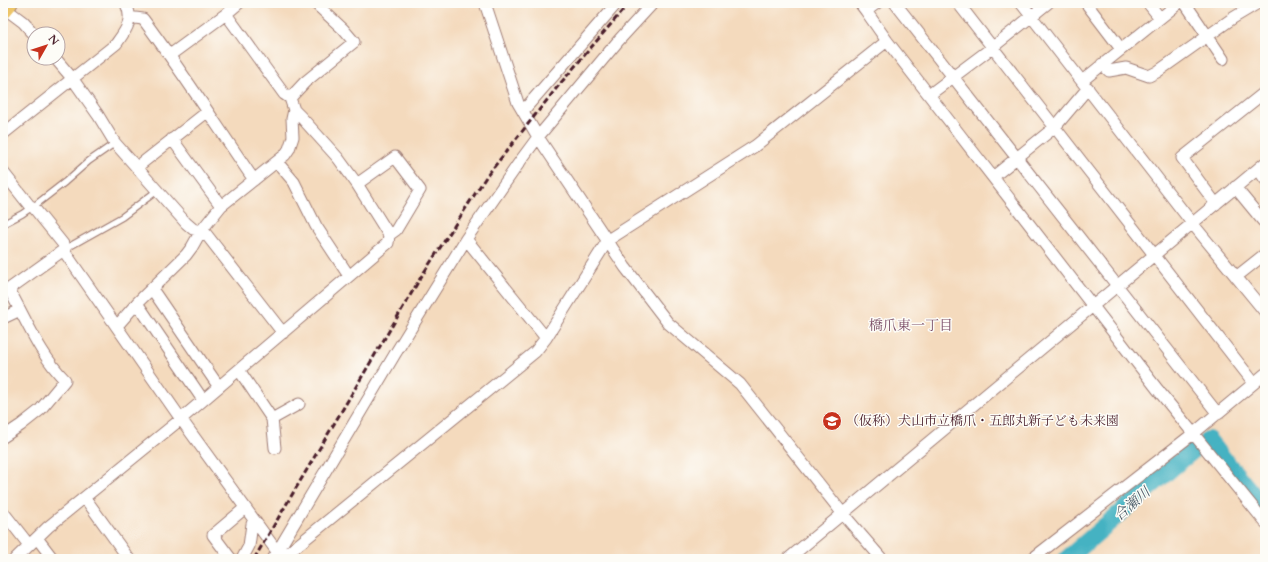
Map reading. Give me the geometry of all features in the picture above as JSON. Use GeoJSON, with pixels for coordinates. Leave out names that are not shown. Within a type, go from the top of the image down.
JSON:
{"type":"FeatureCollection","features":[{"type":"Feature","properties":{"kind":"street"},"geometry":{"type":"LineString","coordinates":[[3,134],[116,44],[123,35],[130,19],[130,12],[126,4],[127,3]]}},
{"type":"Feature","properties":{"kind":"street"},"geometry":{"type":"LineString","coordinates":[[170,56],[239,3]]}},
{"type":"Feature","properties":{"kind":"street"},"geometry":{"type":"LineString","coordinates":[[290,98],[305,82],[354,42],[343,29],[315,3]]}},
{"type":"Feature","properties":{"kind":"street"},"geometry":{"type":"LineString","coordinates":[[485,3],[518,103],[538,137],[625,267],[668,323],[740,384],[843,514],[882,559]]}},
{"type":"Feature","properties":{"kind":"street"},"geometry":{"type":"LineString","coordinates":[[523,111],[617,3]]}},
{"type":"Feature","properties":{"kind":"street"},"geometry":{"type":"LineString","coordinates":[[279,557],[395,354],[466,239],[538,137],[619,40],[653,3]]}},
{"type":"Feature","properties":{"kind":"street"},"geometry":{"type":"LineString","coordinates":[[877,3],[864,7],[887,41],[1158,390],[1265,522]]}},
{"type":"Feature","properties":{"kind":"street"},"geometry":{"type":"LineString","coordinates":[[895,3],[1218,414]]}},
{"type":"Feature","properties":{"kind":"street"},"geometry":{"type":"LineString","coordinates":[[958,3],[1254,383]]}},
{"type":"Feature","properties":{"kind":"street"},"geometry":{"type":"LineString","coordinates":[[1021,3],[1192,223],[1265,312]]}},
{"type":"Feature","properties":{"kind":"street"},"geometry":{"type":"LineString","coordinates":[[929,95],[1048,3]]}},
{"type":"Feature","properties":{"kind":"street"},"geometry":{"type":"LineString","coordinates":[[1086,3],[1121,48]]}},
{"type":"Feature","properties":{"kind":"street"},"geometry":{"type":"LineString","coordinates":[[1148,3],[1160,18]]}},
{"type":"Feature","properties":{"kind":"street"},"geometry":{"type":"LineString","coordinates":[[993,177],[1055,127],[1102,64],[1179,3]]}},
{"type":"Feature","properties":{"kind":"street"},"geometry":{"type":"LineString","coordinates":[[1185,3],[1223,59]]}},
{"type":"Feature","properties":{"kind":"street"},"geometry":{"type":"LineString","coordinates":[[1102,64],[1109,71],[1126,68],[1148,76],[1157,72],[1233,18],[1259,3],[1265,11]]}},
{"type":"Feature","properties":{"kind":"street"},"geometry":{"type":"LineString","coordinates":[[5,7],[27,26]]}},
{"type":"Feature","properties":{"kind":"street"},"geometry":{"type":"LineString","coordinates":[[15,559],[33,542],[204,400],[388,243],[389,235],[357,184],[338,158],[294,110],[290,98],[284,94],[226,14]]}},
{"type":"Feature","properties":{"kind":"street"},"geometry":{"type":"LineString","coordinates":[[130,19],[143,19],[170,56],[254,180]]}},
{"type":"Feature","properties":{"kind":"street"},"geometry":{"type":"LineString","coordinates":[[279,557],[534,352],[546,338],[608,240],[755,146],[887,41]]}},
{"type":"Feature","properties":{"kind":"street"},"geometry":{"type":"LineString","coordinates":[[62,66],[98,115],[115,143],[186,223],[194,229],[206,234],[283,333]]}},
{"type":"Feature","properties":{"kind":"street"},"geometry":{"type":"LineString","coordinates":[[1216,204],[1182,158],[1265,92]]}},
{"type":"Feature","properties":{"kind":"street"},"geometry":{"type":"LineString","coordinates":[[117,326],[137,303],[186,255],[201,231],[221,206],[285,155],[293,137],[292,119],[294,110]]}},
{"type":"Feature","properties":{"kind":"street"},"geometry":{"type":"LineString","coordinates":[[137,167],[207,112]]}},
{"type":"Feature","properties":{"kind":"street"},"geometry":{"type":"LineString","coordinates":[[172,140],[221,206]]}},
{"type":"Feature","properties":{"kind":"street"},"geometry":{"type":"LineString","coordinates":[[357,184],[395,157],[420,190],[396,230],[389,235]]}},
{"type":"Feature","properties":{"kind":"street"},"geometry":{"type":"LineString","coordinates":[[277,162],[294,182],[316,226],[349,276]]}},
{"type":"Feature","properties":{"kind":"street"},"geometry":{"type":"LineString","coordinates":[[788,559],[1261,166],[1265,179]]}},
{"type":"Feature","properties":{"kind":"street"},"geometry":{"type":"LineString","coordinates":[[3,172],[63,244],[66,254],[279,557]]}},
{"type":"Feature","properties":{"kind":"street"},"geometry":{"type":"LineString","coordinates":[[1235,187],[1263,221],[1265,220]]}},
{"type":"Feature","properties":{"kind":"street"},"geometry":{"type":"LineString","coordinates":[[466,239],[546,338]]}},
{"type":"Feature","properties":{"kind":"street"},"geometry":{"type":"LineString","coordinates":[[3,437],[40,410],[65,380],[44,354],[9,289],[65,249]]}},
{"type":"Feature","properties":{"kind":"street"},"geometry":{"type":"LineString","coordinates":[[1236,277],[1265,254]]}},
{"type":"Feature","properties":{"kind":"street"},"geometry":{"type":"LineString","coordinates":[[152,289],[219,387]]}},
{"type":"Feature","properties":{"kind":"street"},"geometry":{"type":"LineString","coordinates":[[137,303],[204,400]]}},
{"type":"Feature","properties":{"kind":"street"},"geometry":{"type":"LineString","coordinates":[[3,318],[20,310]]}},
{"type":"Feature","properties":{"kind":"street"},"geometry":{"type":"LineString","coordinates":[[239,370],[272,419],[275,448]]}},
{"type":"Feature","properties":{"kind":"street"},"geometry":{"type":"LineString","coordinates":[[1032,559],[1218,414],[1265,374]]}},
{"type":"Feature","properties":{"kind":"street"},"geometry":{"type":"LineString","coordinates":[[272,419],[299,404]]}},
{"type":"Feature","properties":{"kind":"street"},"geometry":{"type":"LineString","coordinates":[[85,498],[129,559]]}},
{"type":"Feature","properties":{"kind":"street"},"geometry":{"type":"LineString","coordinates":[[231,559],[213,535],[245,508]]}},
{"type":"Feature","properties":{"kind":"street"},"geometry":{"type":"LineString","coordinates":[[3,512],[33,542],[54,559]]}},
{"type":"Feature","properties":{"kind":"street"},"geometry":{"type":"LineString","coordinates":[[242,559],[249,546],[252,524],[255,521]]}},
{"type":"Feature","properties":{"kind":"lane"},"geometry":{"type":"LineString","coordinates":[[3,224],[22,214],[38,203],[89,160],[115,143]]}},
{"type":"Feature","properties":{"kind":"lane"},"geometry":{"type":"LineString","coordinates":[[65,249],[122,216],[158,190]]}},
{"type":"Feature","properties":{"kind":"waterway","name":"合瀬川"},"geometry":{"type":"LineString","coordinates":[[1208,440],[1265,510]]}},
{"type":"Feature","properties":{"kind":"waterway","name":"合瀬川"},"geometry":{"type":"LineString","coordinates":[[1067,559],[1196,448]]}},
{"type":"Feature","properties":{"kind":"railway"},"geometry":{"type":"LineString","coordinates":[[254,559],[421,277],[486,177],[559,85],[629,3]]}},
{"type":"Feature","properties":{"kind":"place","name":"（仮称）犬山市立橋爪・五郎丸新子ども未来園"},"geometry":{"type":"Point","coordinates":[832,421]}},
{"type":"Feature","properties":{"kind":"district","name":"橋爪東一丁目"},"geometry":{"type":"Point","coordinates":[911,325]}}]}
